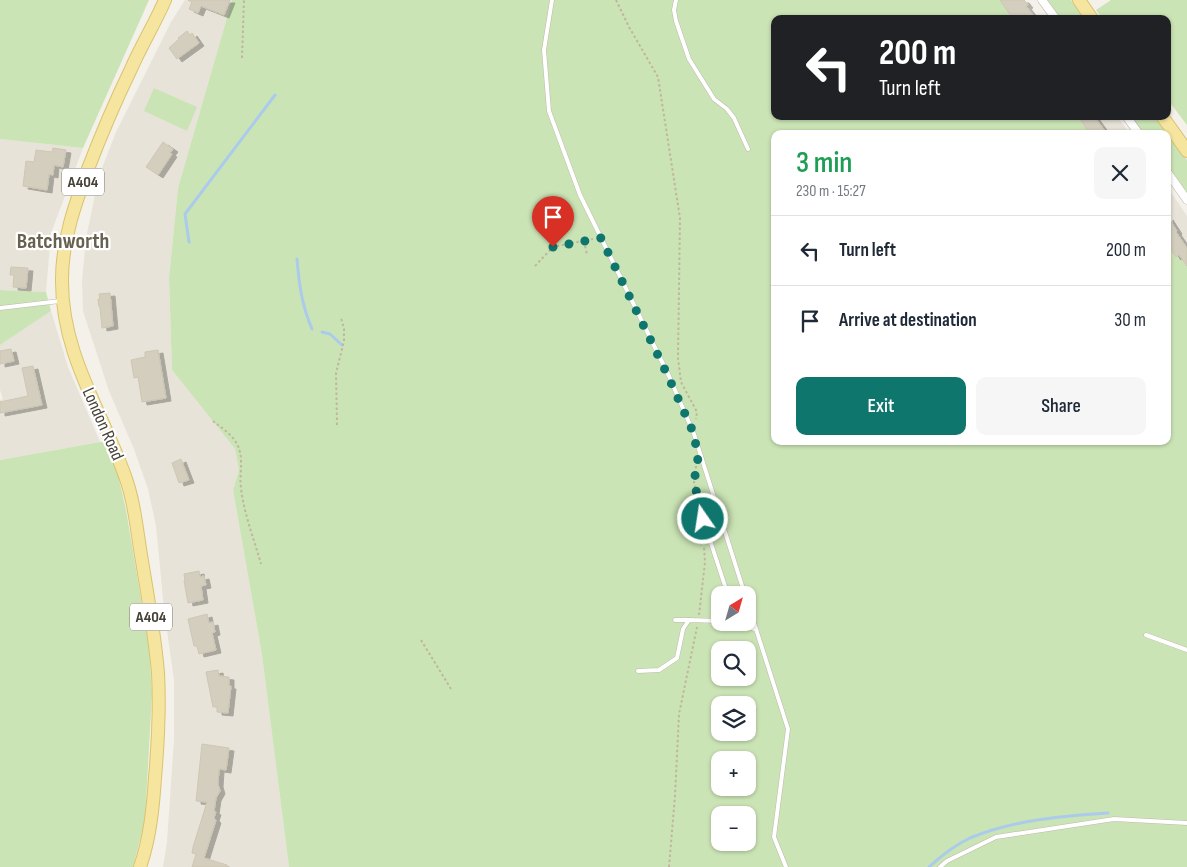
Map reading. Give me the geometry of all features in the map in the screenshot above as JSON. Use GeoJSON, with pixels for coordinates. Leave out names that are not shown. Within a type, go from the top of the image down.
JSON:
{"type":"FeatureCollection","features":[{"type":"Feature","properties":{"kind":"main road","name":"London Road"},"geometry":{"type":"LineString","coordinates":[[140,867],[149,833],[158,743],[158,680],[153,633],[136,526],[126,480],[74,356],[62,300],[62,277],[64,250],[80,192],[102,134],[131,68],[165,0]]}},
{"type":"Feature","properties":{"kind":"main road"},"geometry":{"type":"LineString","coordinates":[[1079,0],[1089,15]]}},
{"type":"Feature","properties":{"kind":"main road"},"geometry":{"type":"LineString","coordinates":[[1165,120],[1187,150]]}},
{"type":"Feature","properties":{"kind":"street"},"geometry":{"type":"LineString","coordinates":[[1042,0],[1053,15]]}},
{"type":"Feature","properties":{"kind":"street"},"geometry":{"type":"LineString","coordinates":[[1171,177],[1187,200]]}},
{"type":"Feature","properties":{"kind":"lane"},"geometry":{"type":"LineString","coordinates":[[552,0],[544,50],[549,111],[580,195],[668,376],[694,434],[742,586]]}},
{"type":"Feature","properties":{"kind":"lane"},"geometry":{"type":"LineString","coordinates":[[676,0],[674,10],[676,22],[689,58],[714,99],[727,109],[734,118],[748,149]]}},
{"type":"Feature","properties":{"kind":"lane"},"geometry":{"type":"LineString","coordinates":[[0,308],[62,300]]}},
{"type":"Feature","properties":{"kind":"lane"},"geometry":{"type":"LineString","coordinates":[[703,519],[725,586]]}},
{"type":"Feature","properties":{"kind":"lane"},"geometry":{"type":"LineString","coordinates":[[675,620],[711,621]]}},
{"type":"Feature","properties":{"kind":"lane"},"geometry":{"type":"LineString","coordinates":[[638,671],[659,670],[677,658],[682,630],[689,620]]}},
{"type":"Feature","properties":{"kind":"lane"},"geometry":{"type":"LineString","coordinates":[[756,629],[788,729],[774,837],[786,867]]}},
{"type":"Feature","properties":{"kind":"lane"},"geometry":{"type":"LineString","coordinates":[[1146,635],[1187,650]]}},
{"type":"Feature","properties":{"kind":"lane"},"geometry":{"type":"LineString","coordinates":[[940,867],[947,861],[996,837],[1114,819],[1187,823]]}},
{"type":"Feature","properties":{"kind":"path"},"geometry":{"type":"LineString","coordinates":[[242,58],[244,0]]}},
{"type":"Feature","properties":{"kind":"path"},"geometry":{"type":"LineString","coordinates":[[616,0],[658,78],[680,218],[678,358],[681,382],[696,412],[694,434]]}},
{"type":"Feature","properties":{"kind":"path"},"geometry":{"type":"LineString","coordinates":[[535,266],[553,247],[601,238]]}},
{"type":"Feature","properties":{"kind":"path"},"geometry":{"type":"LineString","coordinates":[[584,241],[587,255]]}},
{"type":"Feature","properties":{"kind":"path"},"geometry":{"type":"LineString","coordinates":[[337,425],[336,373],[344,341],[342,318]]}},
{"type":"Feature","properties":{"kind":"path"},"geometry":{"type":"LineString","coordinates":[[213,421],[228,433],[238,446],[242,463],[240,480],[243,499],[261,564]]}},
{"type":"Feature","properties":{"kind":"path"},"geometry":{"type":"LineString","coordinates":[[696,466],[694,482],[703,519]]}},
{"type":"Feature","properties":{"kind":"path"},"geometry":{"type":"LineString","coordinates":[[669,867],[679,714],[699,620],[705,562],[704,545]]}},
{"type":"Feature","properties":{"kind":"path"},"geometry":{"type":"LineString","coordinates":[[420,640],[451,689]]}},
{"type":"Feature","properties":{"kind":"shaded area"},"geometry":{"type":"Polygon","coordinates":[[[185,0],[232,0],[178,188],[169,278],[172,370],[235,449],[239,470],[233,490],[262,655],[289,867],[163,867],[167,842],[174,740],[174,680],[164,609],[156,526],[148,489],[134,449],[109,391],[83,311],[82,281],[86,238],[99,176],[116,132],[171,22],[185,0]]]}},
{"type":"Feature","properties":{"kind":"shaded area"},"geometry":{"type":"Polygon","coordinates":[[[1022,120],[1120,120],[1127,130],[1029,130],[1022,120]]]}},
{"type":"Feature","properties":{"kind":"shaded area"},"geometry":{"type":"Polygon","coordinates":[[[0,139],[83,148],[51,233],[46,292],[0,290],[0,139]]]}},
{"type":"Feature","properties":{"kind":"shaded area"},"geometry":{"type":"Polygon","coordinates":[[[1171,192],[1187,216],[1187,343],[1171,321],[1171,192]]]}},
{"type":"Feature","properties":{"kind":"shaded area"},"geometry":{"type":"Polygon","coordinates":[[[51,311],[68,367],[100,442],[0,460],[0,400],[3,399],[0,390],[0,345],[51,311]]]}},
{"type":"Feature","properties":{"kind":"green space"},"geometry":{"type":"Polygon","coordinates":[[[0,0],[149,0],[83,148],[0,139],[0,0]]]}},
{"type":"Feature","properties":{"kind":"green space"},"geometry":{"type":"Polygon","coordinates":[[[232,0],[1002,0],[1010,15],[771,15],[771,120],[1081,120],[1087,130],[771,130],[771,445],[1171,445],[1171,251],[1175,257],[1181,258],[1187,266],[1187,867],[289,867],[262,655],[233,490],[239,470],[235,449],[172,370],[169,278],[178,188],[232,0]]]}},
{"type":"Feature","properties":{"kind":"green space"},"geometry":{"type":"Polygon","coordinates":[[[1045,0],[1071,0],[1081,15],[1056,15],[1045,0]]]}},
{"type":"Feature","properties":{"kind":"green space"},"geometry":{"type":"Polygon","coordinates":[[[1111,0],[1187,0],[1187,125],[1171,104],[1171,15],[1100,15],[1096,10],[1111,0]]]}},
{"type":"Feature","properties":{"kind":"green space"},"geometry":{"type":"Polygon","coordinates":[[[154,88],[197,107],[187,131],[144,111],[154,88]]]}},
{"type":"Feature","properties":{"kind":"green space"},"geometry":{"type":"Polygon","coordinates":[[[1132,120],[1158,120],[1165,130],[1139,130],[1132,120]]]}},
{"type":"Feature","properties":{"kind":"green space"},"geometry":{"type":"Polygon","coordinates":[[[1171,138],[1187,160],[1187,196],[1171,173],[1171,138]]]}},
{"type":"Feature","properties":{"kind":"green space"},"geometry":{"type":"Polygon","coordinates":[[[0,290],[46,292],[51,311],[0,345],[0,290]]]}},
{"type":"Feature","properties":{"kind":"green space"},"geometry":{"type":"Polygon","coordinates":[[[105,442],[118,475],[126,510],[149,646],[152,694],[145,820],[133,867],[0,867],[0,460],[105,442]]]}},
{"type":"Feature","properties":{"kind":"building"},"geometry":{"type":"Polygon","coordinates":[[[188,0],[230,0],[224,15],[201,6],[198,13],[189,9],[192,2],[188,0]]]}},
{"type":"Feature","properties":{"kind":"building"},"geometry":{"type":"Polygon","coordinates":[[[1000,0],[1024,0],[1033,15],[1010,15],[1000,0]]]}},
{"type":"Feature","properties":{"kind":"building"},"geometry":{"type":"Polygon","coordinates":[[[187,31],[190,35],[192,33],[199,43],[177,59],[169,48],[187,31]]]}},
{"type":"Feature","properties":{"kind":"building"},"geometry":{"type":"Polygon","coordinates":[[[1081,120],[1097,120],[1104,130],[1087,130],[1081,120]]]}},
{"type":"Feature","properties":{"kind":"building"},"geometry":{"type":"Polygon","coordinates":[[[163,142],[173,149],[170,153],[172,154],[158,175],[146,167],[163,142]]]}},
{"type":"Feature","properties":{"kind":"building"},"geometry":{"type":"Polygon","coordinates":[[[53,148],[66,150],[63,167],[54,165],[53,175],[49,174],[47,190],[23,186],[26,161],[34,162],[36,150],[52,152],[53,148]]]}},
{"type":"Feature","properties":{"kind":"building"},"geometry":{"type":"Polygon","coordinates":[[[1171,222],[1187,248],[1187,266],[1179,255],[1176,257],[1171,250],[1171,222]]]}},
{"type":"Feature","properties":{"kind":"building"},"geometry":{"type":"Polygon","coordinates":[[[11,267],[28,268],[26,288],[13,287],[14,275],[10,275],[11,267]]]}},
{"type":"Feature","properties":{"kind":"building"},"geometry":{"type":"Polygon","coordinates":[[[110,293],[113,326],[102,328],[99,294],[110,293]]]}},
{"type":"Feature","properties":{"kind":"building"},"geometry":{"type":"Polygon","coordinates":[[[11,349],[14,361],[0,364],[0,351],[11,349]]]}},
{"type":"Feature","properties":{"kind":"building"},"geometry":{"type":"Polygon","coordinates":[[[158,350],[166,398],[142,402],[138,377],[134,378],[131,360],[145,357],[145,352],[158,350]]]}},
{"type":"Feature","properties":{"kind":"building"},"geometry":{"type":"Polygon","coordinates":[[[33,366],[42,405],[0,413],[0,402],[28,396],[22,368],[33,366]]]}},
{"type":"Feature","properties":{"kind":"building"},"geometry":{"type":"Polygon","coordinates":[[[181,459],[189,480],[179,483],[172,463],[181,459]]]}},
{"type":"Feature","properties":{"kind":"building"},"geometry":{"type":"Polygon","coordinates":[[[199,571],[200,577],[204,576],[206,585],[201,586],[203,600],[188,603],[184,574],[199,571]]]}},
{"type":"Feature","properties":{"kind":"building"},"geometry":{"type":"Polygon","coordinates":[[[207,614],[209,623],[213,622],[215,632],[212,633],[216,650],[199,654],[197,646],[194,646],[188,619],[207,614]]]}},
{"type":"Feature","properties":{"kind":"building"},"geometry":{"type":"Polygon","coordinates":[[[218,670],[219,676],[229,677],[229,686],[231,686],[228,713],[217,712],[217,707],[213,707],[206,672],[218,670]]]}},
{"type":"Feature","properties":{"kind":"building"},"geometry":{"type":"Polygon","coordinates":[[[202,744],[229,748],[226,770],[219,769],[218,784],[220,791],[216,798],[214,811],[216,812],[214,818],[216,820],[204,858],[227,865],[227,867],[192,867],[196,854],[192,853],[193,847],[207,802],[196,801],[202,744]]]}},
{"type":"Feature","properties":{"kind":"waterway"},"geometry":{"type":"LineString","coordinates":[[189,242],[185,214],[275,95]]}},
{"type":"Feature","properties":{"kind":"waterway"},"geometry":{"type":"LineString","coordinates":[[297,259],[302,295],[312,329]]}},
{"type":"Feature","properties":{"kind":"waterway"},"geometry":{"type":"LineString","coordinates":[[322,332],[330,334],[342,345]]}},
{"type":"Feature","properties":{"kind":"waterway"},"geometry":{"type":"LineString","coordinates":[[929,867],[959,844],[986,832],[1038,820],[1108,813]]}},
{"type":"Feature","properties":{"kind":"district","name":"Batchworth"},"geometry":{"type":"Point","coordinates":[63,241]}},
{"type":"Feature","properties":{"kind":"route"},"geometry":{"type":"LineString","coordinates":[[553,247],[601,238],[694,434],[698,458],[694,482],[703,519]]}}]}
